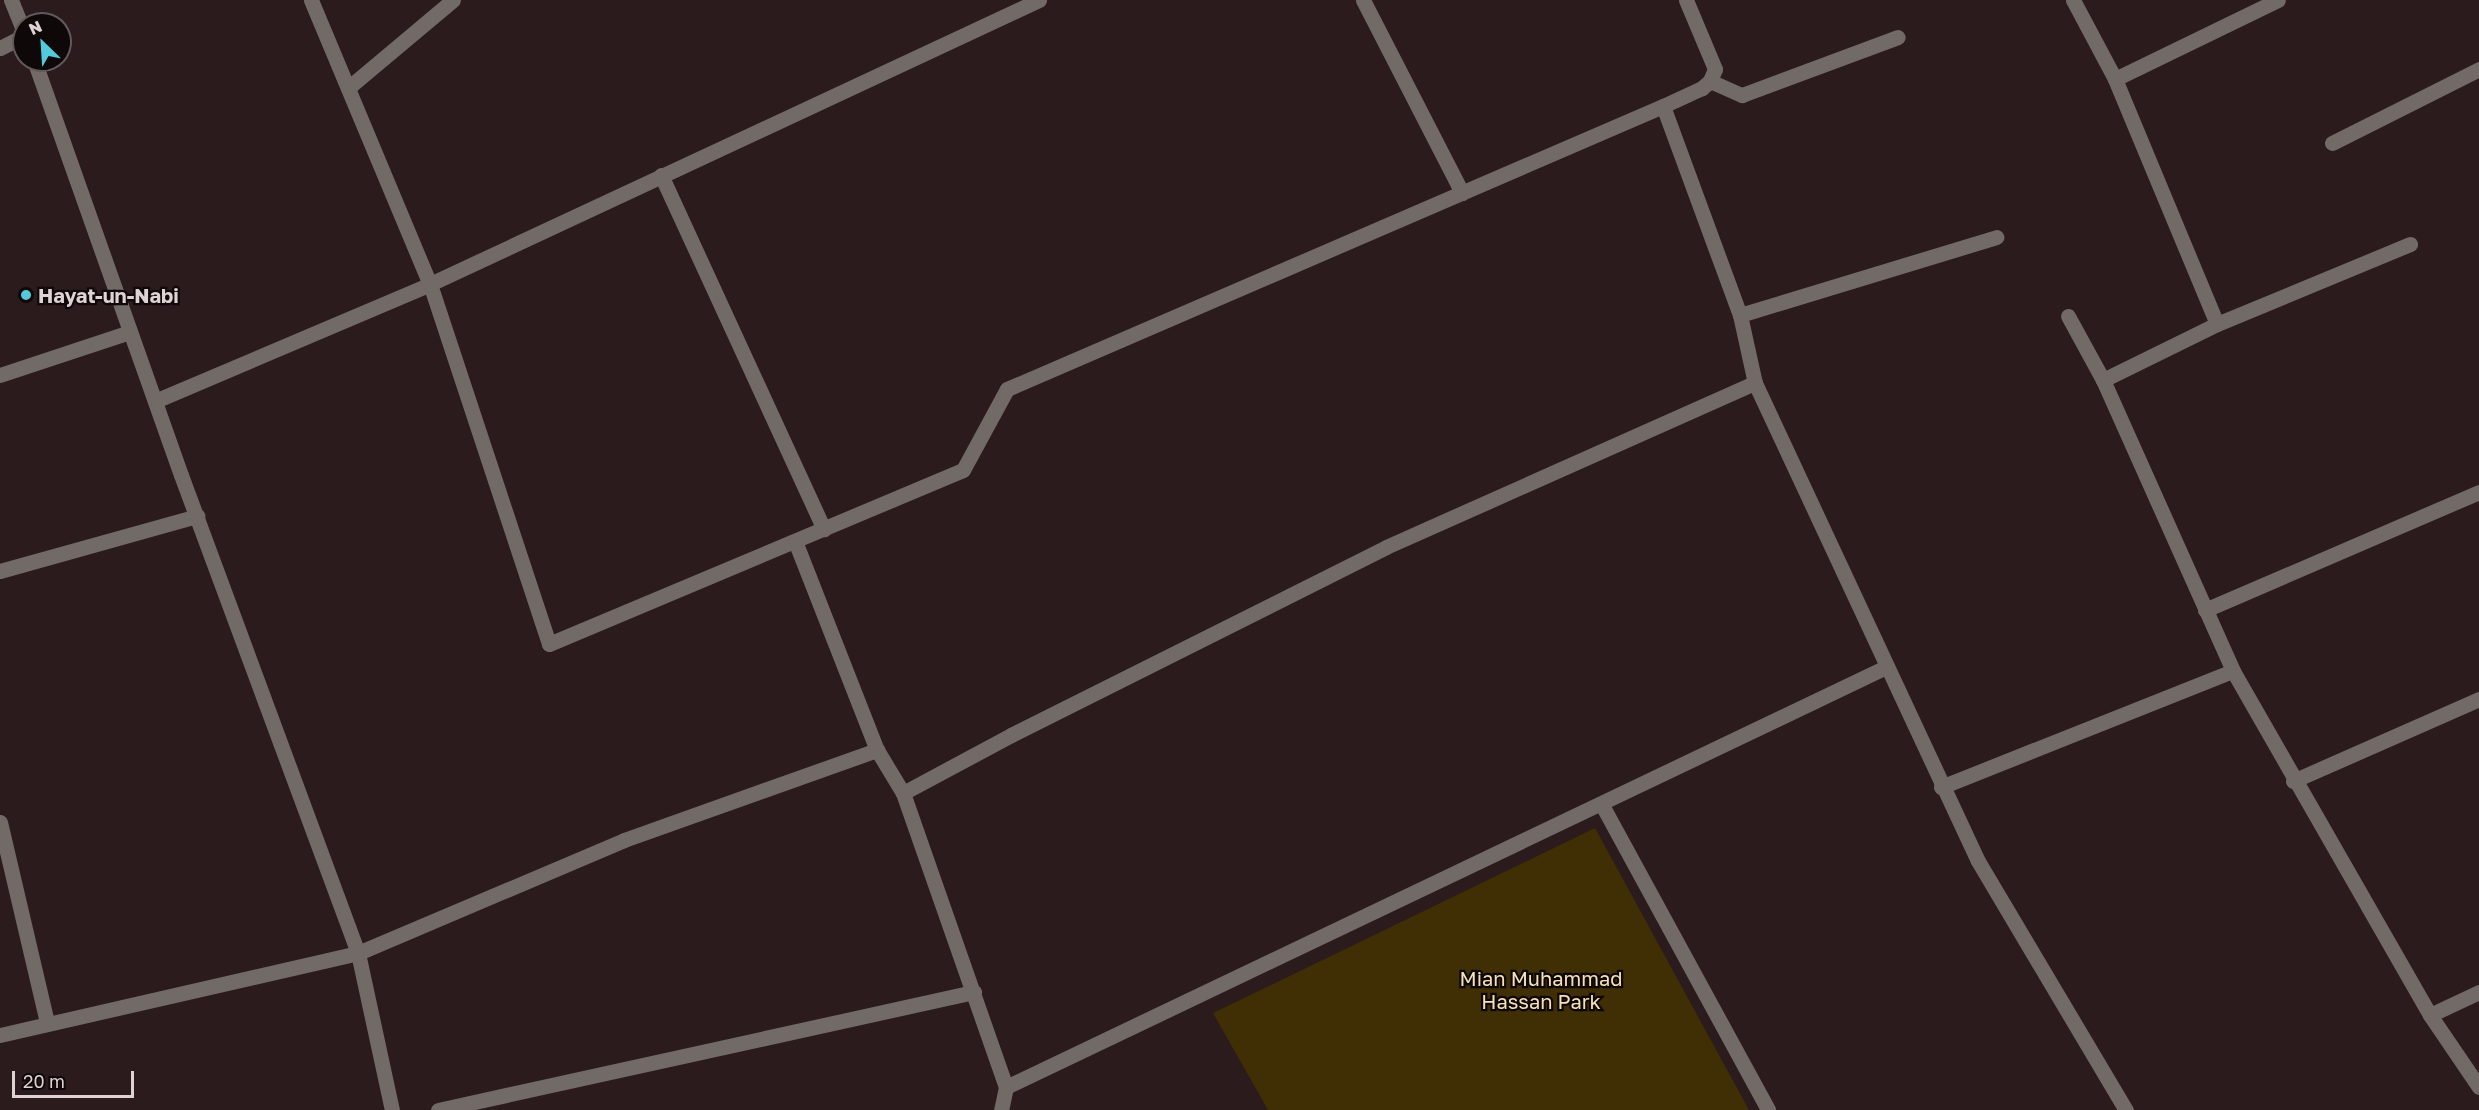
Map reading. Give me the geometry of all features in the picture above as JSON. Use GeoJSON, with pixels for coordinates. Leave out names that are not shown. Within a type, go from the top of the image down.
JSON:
{"type":"FeatureCollection","features":[{"type":"Feature","properties":{"kind":"street"},"geometry":{"type":"LineString","coordinates":[[311,0],[430,284],[549,644],[963,470],[1007,389],[1663,106],[1710,81],[1715,69],[1713,55],[1686,0]]}},
{"type":"Feature","properties":{"kind":"street"},"geometry":{"type":"LineString","coordinates":[[348,88],[453,0]]}},
{"type":"Feature","properties":{"kind":"street"},"geometry":{"type":"LineString","coordinates":[[155,401],[430,284],[1039,0]]}},
{"type":"Feature","properties":{"kind":"street"},"geometry":{"type":"LineString","coordinates":[[1363,0],[1462,193]]}},
{"type":"Feature","properties":{"kind":"street"},"geometry":{"type":"LineString","coordinates":[[2073,0],[2115,79],[2217,324]]}},
{"type":"Feature","properties":{"kind":"street"},"geometry":{"type":"LineString","coordinates":[[2115,79],[2278,0]]}},
{"type":"Feature","properties":{"kind":"street"},"geometry":{"type":"LineString","coordinates":[[1710,81],[1742,94],[1898,37]]}},
{"type":"Feature","properties":{"kind":"street"},"geometry":{"type":"LineString","coordinates":[[2332,143],[2479,69]]}},
{"type":"Feature","properties":{"kind":"street"},"geometry":{"type":"LineString","coordinates":[[38,72],[196,516],[358,953],[392,1110]]}},
{"type":"Feature","properties":{"kind":"street"},"geometry":{"type":"LineString","coordinates":[[1663,106],[1740,315],[1755,383],[1941,787],[1978,861],[2126,1110]]}},
{"type":"Feature","properties":{"kind":"street"},"geometry":{"type":"LineString","coordinates":[[661,175],[824,529]]}},
{"type":"Feature","properties":{"kind":"street"},"geometry":{"type":"LineString","coordinates":[[1740,315],[1996,237]]}},
{"type":"Feature","properties":{"kind":"street"},"geometry":{"type":"LineString","coordinates":[[2103,380],[2217,324],[2410,244]]}},
{"type":"Feature","properties":{"kind":"street"},"geometry":{"type":"LineString","coordinates":[[2068,316],[2103,380],[2233,671],[2293,781],[2430,1015],[2479,1087]]}},
{"type":"Feature","properties":{"kind":"street"},"geometry":{"type":"LineString","coordinates":[[0,375],[130,332]]}},
{"type":"Feature","properties":{"kind":"street"},"geometry":{"type":"LineString","coordinates":[[903,793],[1011,735],[1386,547],[1755,383]]}},
{"type":"Feature","properties":{"kind":"street"},"geometry":{"type":"LineString","coordinates":[[2205,610],[2479,492]]}},
{"type":"Feature","properties":{"kind":"street"},"geometry":{"type":"LineString","coordinates":[[0,572],[196,516]]}},
{"type":"Feature","properties":{"kind":"street"},"geometry":{"type":"LineString","coordinates":[[795,541],[877,750],[903,793],[1006,1087],[1001,1110]]}},
{"type":"Feature","properties":{"kind":"street"},"geometry":{"type":"LineString","coordinates":[[1006,1087],[1602,805],[1886,667]]}},
{"type":"Feature","properties":{"kind":"street"},"geometry":{"type":"LineString","coordinates":[[1941,787],[2233,671]]}},
{"type":"Feature","properties":{"kind":"street"},"geometry":{"type":"LineString","coordinates":[[2293,781],[2479,699]]}},
{"type":"Feature","properties":{"kind":"street"},"geometry":{"type":"LineString","coordinates":[[0,1035],[358,953],[624,840],[877,750]]}},
{"type":"Feature","properties":{"kind":"street"},"geometry":{"type":"LineString","coordinates":[[1602,805],[1768,1110]]}},
{"type":"Feature","properties":{"kind":"street"},"geometry":{"type":"LineString","coordinates":[[0,822],[47,1023]]}},
{"type":"Feature","properties":{"kind":"street"},"geometry":{"type":"LineString","coordinates":[[438,1110],[974,992]]}},
{"type":"Feature","properties":{"kind":"street"},"geometry":{"type":"LineString","coordinates":[[2430,1015],[2479,992]]}},
{"type":"Feature","properties":{"kind":"green space","name":"Mian Muhammad Hassan Park"},"geometry":{"type":"Polygon","coordinates":[[[1595,828],[1749,1110],[1268,1110],[1213,1013],[1595,828]]]}},
{"type":"Feature","properties":{"kind":"place","name":"Hayat-un-Nabi"},"geometry":{"type":"Point","coordinates":[26,295]}}]}
